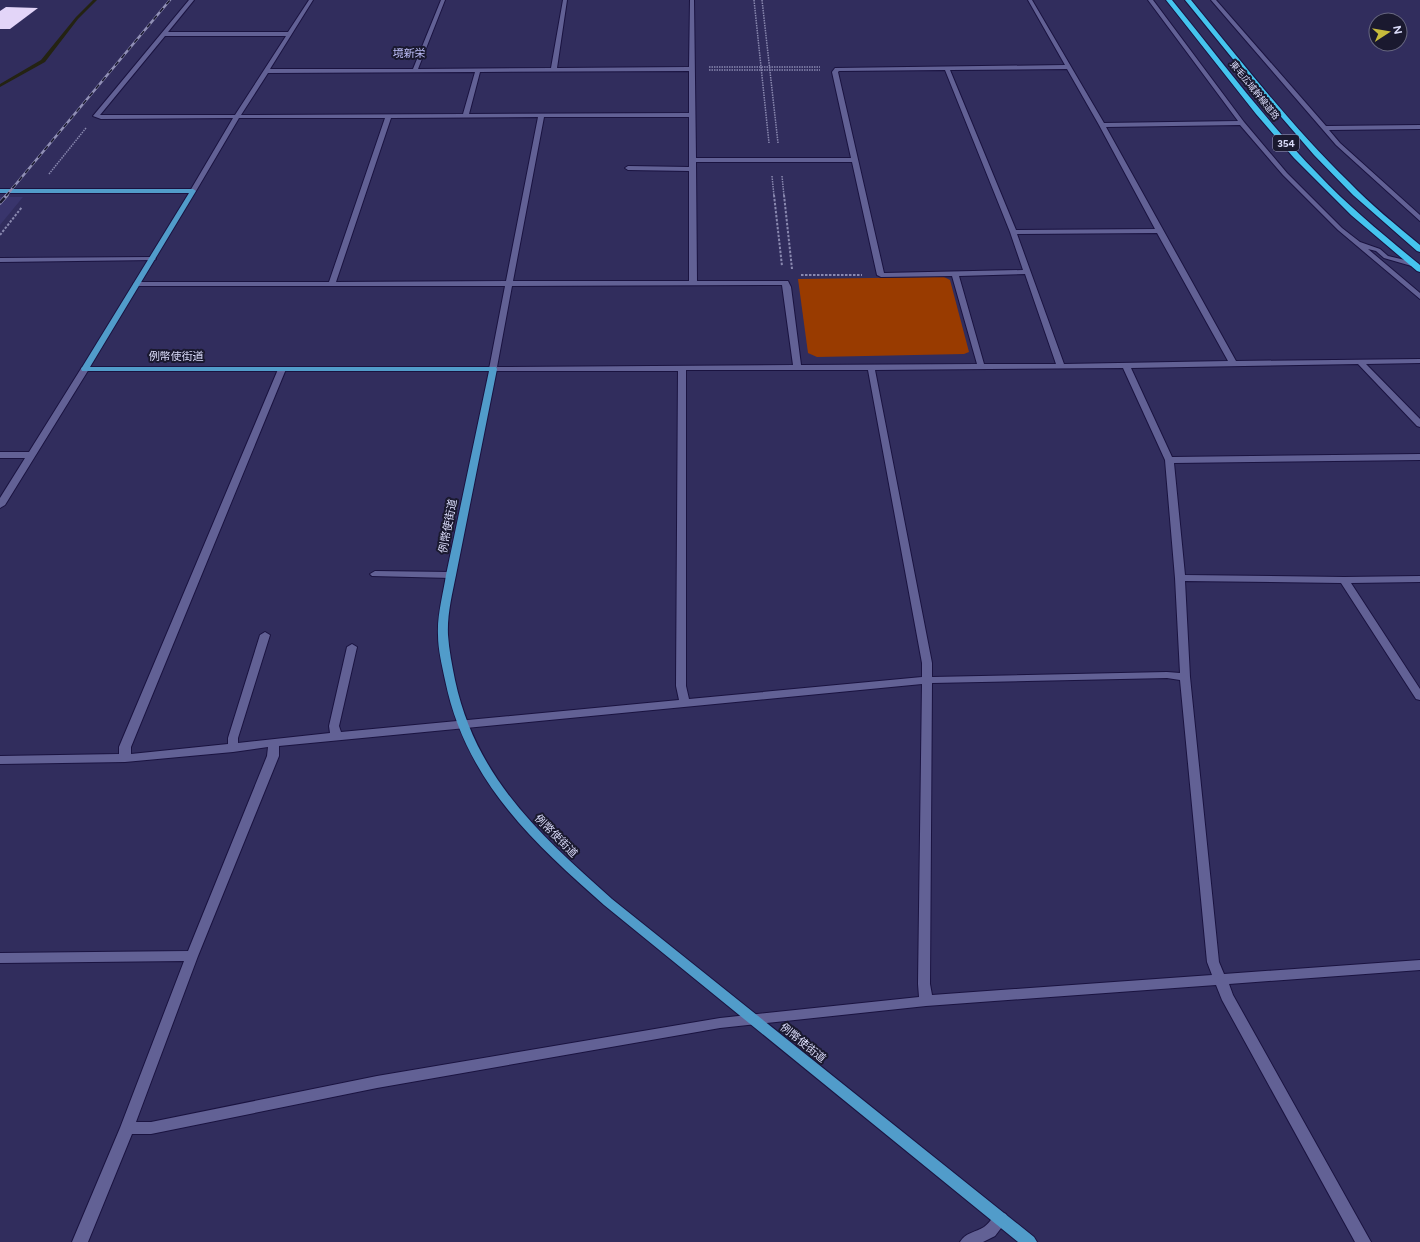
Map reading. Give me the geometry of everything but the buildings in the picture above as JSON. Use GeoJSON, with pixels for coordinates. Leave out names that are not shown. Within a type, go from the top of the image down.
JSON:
{"type":"FeatureCollection","features":[{"type":"Feature","properties":{"kind":"highway","name":"東毛広域幹線道路"},"geometry":{"type":"LineString","coordinates":[[1169,0],[1251,102],[1316,176],[1360,218],[1418,267]]}},
{"type":"Feature","properties":{"kind":"highway","name":"東毛広域幹線道路"},"geometry":{"type":"LineString","coordinates":[[1188,0],[1281,113],[1337,175],[1382,217],[1420,249]]}},
{"type":"Feature","properties":{"kind":"main road"},"geometry":{"type":"LineString","coordinates":[[0,191],[193,191]]}},
{"type":"Feature","properties":{"kind":"main road"},"geometry":{"type":"LineString","coordinates":[[84,369],[193,191]]}},
{"type":"Feature","properties":{"kind":"main road","name":"例幣使街道"},"geometry":{"type":"LineString","coordinates":[[84,369],[493,369],[445,608],[443,635],[447,664],[462,724],[471,745],[504,796],[527,826],[557,857],[608,902],[1029,1242]]}},
{"type":"Feature","properties":{"kind":"street"},"geometry":{"type":"LineString","coordinates":[[192,0],[96,116],[237,117],[693,115]]}},
{"type":"Feature","properties":{"kind":"street"},"geometry":{"type":"LineString","coordinates":[[193,191],[237,117],[311,0]]}},
{"type":"Feature","properties":{"kind":"street"},"geometry":{"type":"LineString","coordinates":[[415,70],[443,0]]}},
{"type":"Feature","properties":{"kind":"street"},"geometry":{"type":"LineString","coordinates":[[554,69],[565,0]]}},
{"type":"Feature","properties":{"kind":"street"},"geometry":{"type":"LineString","coordinates":[[692,0],[694,160],[693,283]]}},
{"type":"Feature","properties":{"kind":"street"},"geometry":{"type":"LineString","coordinates":[[1030,0],[1102,125],[1233,363]]}},
{"type":"Feature","properties":{"kind":"street"},"geometry":{"type":"LineString","coordinates":[[1150,0],[1242,123],[1285,174],[1340,229],[1420,297]]}},
{"type":"Feature","properties":{"kind":"street"},"geometry":{"type":"LineString","coordinates":[[1213,0],[1338,144],[1420,219]]}},
{"type":"Feature","properties":{"kind":"street"},"geometry":{"type":"LineString","coordinates":[[165,34],[290,34]]}},
{"type":"Feature","properties":{"kind":"street"},"geometry":{"type":"LineString","coordinates":[[1027,272],[881,274],[835,72],[837,69],[1069,67]]}},
{"type":"Feature","properties":{"kind":"street"},"geometry":{"type":"LineString","coordinates":[[947,68],[1013,232],[1061,366]]}},
{"type":"Feature","properties":{"kind":"street"},"geometry":{"type":"LineString","coordinates":[[267,71],[693,69]]}},
{"type":"Feature","properties":{"kind":"street"},"geometry":{"type":"LineString","coordinates":[[466,116],[478,70]]}},
{"type":"Feature","properties":{"kind":"street"},"geometry":{"type":"LineString","coordinates":[[332,284],[389,116]]}},
{"type":"Feature","properties":{"kind":"street"},"geometry":{"type":"LineString","coordinates":[[541,116],[493,369],[1126,366],[1420,361]]}},
{"type":"Feature","properties":{"kind":"street"},"geometry":{"type":"LineString","coordinates":[[1102,125],[1242,123]]}},
{"type":"Feature","properties":{"kind":"street"},"geometry":{"type":"LineString","coordinates":[[1324,128],[1420,127]]}},
{"type":"Feature","properties":{"kind":"street"},"geometry":{"type":"LineString","coordinates":[[694,160],[855,160]]}},
{"type":"Feature","properties":{"kind":"street"},"geometry":{"type":"LineString","coordinates":[[628,168],[693,169]]}},
{"type":"Feature","properties":{"kind":"street"},"geometry":{"type":"LineString","coordinates":[[1013,232],[1159,231]]}},
{"type":"Feature","properties":{"kind":"street"},"geometry":{"type":"LineString","coordinates":[[1355,242],[1378,250],[1386,257],[1418,267]]}},
{"type":"Feature","properties":{"kind":"street"},"geometry":{"type":"LineString","coordinates":[[0,260],[152,259]]}},
{"type":"Feature","properties":{"kind":"street"},"geometry":{"type":"LineString","coordinates":[[954,273],[981,366]]}},
{"type":"Feature","properties":{"kind":"street"},"geometry":{"type":"LineString","coordinates":[[137,284],[785,283],[787,288],[797,367]]}},
{"type":"Feature","properties":{"kind":"street"},"geometry":{"type":"LineString","coordinates":[[1360,362],[1420,424]]}},
{"type":"Feature","properties":{"kind":"street"},"geometry":{"type":"LineString","coordinates":[[1126,366],[1169,460],[1180,578],[1185,676],[1213,962],[1220,980],[1363,1242]]}},
{"type":"Feature","properties":{"kind":"street"},"geometry":{"type":"LineString","coordinates":[[871,367],[927,663],[924,984],[926,1001]]}},
{"type":"Feature","properties":{"kind":"street"},"geometry":{"type":"LineString","coordinates":[[682,368],[681,686],[685,702]]}},
{"type":"Feature","properties":{"kind":"street"},"geometry":{"type":"LineString","coordinates":[[0,505],[84,369]]}},
{"type":"Feature","properties":{"kind":"street"},"geometry":{"type":"LineString","coordinates":[[124,758],[125,747],[282,369]]}},
{"type":"Feature","properties":{"kind":"street"},"geometry":{"type":"LineString","coordinates":[[0,455],[31,455]]}},
{"type":"Feature","properties":{"kind":"street"},"geometry":{"type":"LineString","coordinates":[[1169,460],[1420,457]]}},
{"type":"Feature","properties":{"kind":"street"},"geometry":{"type":"LineString","coordinates":[[375,574],[452,575]]}},
{"type":"Feature","properties":{"kind":"street"},"geometry":{"type":"LineString","coordinates":[[1180,578],[1344,580],[1420,579]]}},
{"type":"Feature","properties":{"kind":"street"},"geometry":{"type":"LineString","coordinates":[[1344,580],[1420,697]]}},
{"type":"Feature","properties":{"kind":"street"},"geometry":{"type":"LineString","coordinates":[[234,748],[233,738],[265,635]]}},
{"type":"Feature","properties":{"kind":"street"},"geometry":{"type":"LineString","coordinates":[[336,736],[334,726],[352,647]]}},
{"type":"Feature","properties":{"kind":"street"},"geometry":{"type":"LineString","coordinates":[[0,760],[124,758],[685,702],[926,680],[1167,675],[1185,676]]}},
{"type":"Feature","properties":{"kind":"street"},"geometry":{"type":"LineString","coordinates":[[80,1242],[128,1128],[192,956],[273,756],[274,744]]}},
{"type":"Feature","properties":{"kind":"street"},"geometry":{"type":"LineString","coordinates":[[0,958],[192,956]]}},
{"type":"Feature","properties":{"kind":"street"},"geometry":{"type":"LineString","coordinates":[[128,1128],[151,1128],[377,1082],[720,1023],[926,1001],[1420,965]]}},
{"type":"Feature","properties":{"kind":"street"},"geometry":{"type":"LineString","coordinates":[[968,1242],[990,1231],[1001,1219]]}},
{"type":"Feature","properties":{"kind":"path"},"geometry":{"type":"LineString","coordinates":[[754,0],[782,270]]}},
{"type":"Feature","properties":{"kind":"path"},"geometry":{"type":"LineString","coordinates":[[693,69],[837,69]]}},
{"type":"Feature","properties":{"kind":"path"},"geometry":{"type":"LineString","coordinates":[[796,276],[881,274]]}},
{"type":"Feature","properties":{"kind":"shaded area"},"geometry":{"type":"Polygon","coordinates":[[[0,197],[23,197],[0,225],[0,197]]]}},
{"type":"Feature","properties":{"kind":"shaded area"},"geometry":{"type":"Polygon","coordinates":[[[944,277],[950,280],[969,352],[964,354],[817,357],[808,353],[798,279],[944,277]]]}},
{"type":"Feature","properties":{"kind":"waterway"},"geometry":{"type":"LineString","coordinates":[[0,86],[43,61],[77,18],[95,0]]}},
{"type":"Feature","properties":{"kind":"railway"},"geometry":{"type":"LineString","coordinates":[[6,196],[170,0]]}},
{"type":"Feature","properties":{"kind":"railway"},"geometry":{"type":"LineString","coordinates":[[0,203],[7,195]]}},
{"type":"Feature","properties":{"kind":"district","name":"境新栄"},"geometry":{"type":"Point","coordinates":[409,53]}}]}
